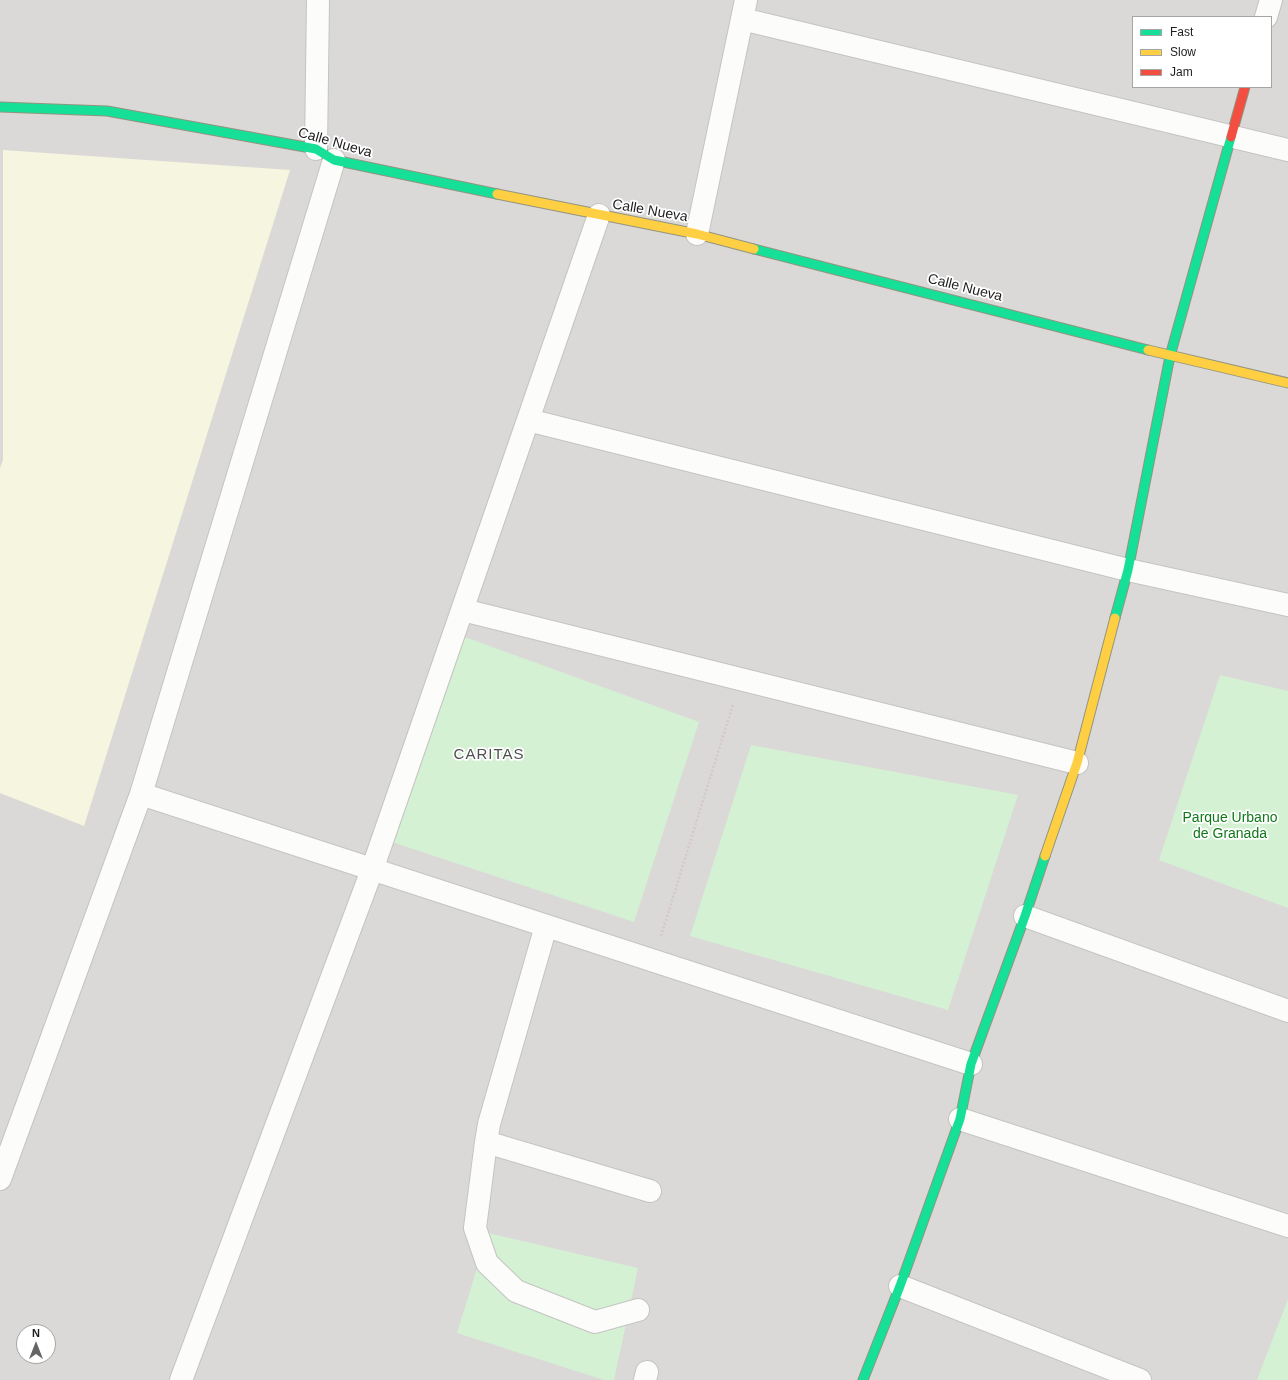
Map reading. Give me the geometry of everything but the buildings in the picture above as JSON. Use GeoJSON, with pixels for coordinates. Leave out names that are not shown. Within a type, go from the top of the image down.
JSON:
{"type":"FeatureCollection","features":[{"type":"Feature","properties":{"kind":"street"},"geometry":{"type":"LineString","coordinates":[[316,149],[318,0]]}},
{"type":"Feature","properties":{"kind":"street"},"geometry":{"type":"LineString","coordinates":[[1266,16],[1271,0]]}},
{"type":"Feature","properties":{"kind":"street"},"geometry":{"type":"LineString","coordinates":[[697,234],[744,9],[1288,150]]}},
{"type":"Feature","properties":{"kind":"street"},"geometry":{"type":"LineString","coordinates":[[864,1380],[900,1286],[960,1120],[971,1064],[1025,916],[1076,763],[1128,570],[1170,356],[1245,88]]}},
{"type":"Feature","properties":{"kind":"street","name":"Calle Nueva"},"geometry":{"type":"LineString","coordinates":[[0,107],[107,111],[316,149],[334,160],[697,234],[1170,356],[1288,383]]}},
{"type":"Feature","properties":{"kind":"street"},"geometry":{"type":"LineString","coordinates":[[0,1178],[141,794],[334,160]]}},
{"type":"Feature","properties":{"kind":"street"},"geometry":{"type":"LineString","coordinates":[[181,1380],[372,870],[463,610],[598,215]]}},
{"type":"Feature","properties":{"kind":"street"},"geometry":{"type":"LineString","coordinates":[[528,420],[1128,570],[1288,605]]}},
{"type":"Feature","properties":{"kind":"street"},"geometry":{"type":"LineString","coordinates":[[463,610],[1076,763]]}},
{"type":"Feature","properties":{"kind":"street"},"geometry":{"type":"LineString","coordinates":[[141,794],[971,1064]]}},
{"type":"Feature","properties":{"kind":"street"},"geometry":{"type":"LineString","coordinates":[[1025,916],[1288,1011]]}},
{"type":"Feature","properties":{"kind":"street"},"geometry":{"type":"LineString","coordinates":[[546,926],[486,1142],[475,1228],[487,1263],[516,1291],[595,1322],[638,1310]]}},
{"type":"Feature","properties":{"kind":"street"},"geometry":{"type":"LineString","coordinates":[[960,1120],[1288,1226]]}},
{"type":"Feature","properties":{"kind":"street"},"geometry":{"type":"LineString","coordinates":[[486,1142],[650,1191]]}},
{"type":"Feature","properties":{"kind":"street"},"geometry":{"type":"LineString","coordinates":[[900,1286],[1140,1380]]}},
{"type":"Feature","properties":{"kind":"path"},"geometry":{"type":"LineString","coordinates":[[654,961],[740,679]]}},
{"type":"Feature","properties":{"kind":"shaded area"},"geometry":{"type":"Polygon","coordinates":[[[0,0],[1288,0],[1288,1380],[0,1380],[0,0]]]}},
{"type":"Feature","properties":{"kind":"shaded area"},"geometry":{"type":"Polygon","coordinates":[[[3,150],[290,170],[84,826],[0,793],[0,468],[3,460],[3,150]]]}},
{"type":"Feature","properties":{"kind":"green space"},"geometry":{"type":"Polygon","coordinates":[[[462,636],[699,722],[634,922],[392,842],[462,636]]]}},
{"type":"Feature","properties":{"kind":"green space","name":"Parque Urbano de Granada"},"geometry":{"type":"Polygon","coordinates":[[[1220,675],[1288,691],[1288,908],[1159,860],[1220,675]]]}},
{"type":"Feature","properties":{"kind":"green space"},"geometry":{"type":"Polygon","coordinates":[[[751,745],[1018,795],[948,1010],[690,936],[751,745]]]}},
{"type":"Feature","properties":{"kind":"green space"},"geometry":{"type":"Polygon","coordinates":[[[488,1233],[638,1268],[614,1380],[604,1380],[457,1333],[488,1233]]]}},
{"type":"Feature","properties":{"kind":"green space"},"geometry":{"type":"Polygon","coordinates":[[[1288,1299],[1288,1380],[1257,1380],[1288,1299]]]}},
{"type":"Feature","properties":{"kind":"traffic: fast"},"geometry":{"type":"LineString","coordinates":[[0,107],[107,111],[316,149],[334,160],[497,194]]}},
{"type":"Feature","properties":{"kind":"traffic: fast"},"geometry":{"type":"LineString","coordinates":[[1115,618],[1128,570],[1170,356],[1231,137]]}},
{"type":"Feature","properties":{"kind":"traffic: fast"},"geometry":{"type":"LineString","coordinates":[[754,249],[1148,350]]}},
{"type":"Feature","properties":{"kind":"traffic: fast"},"geometry":{"type":"LineString","coordinates":[[863,1380],[900,1286],[960,1119],[971,1064],[1025,916],[1045,856]]}},
{"type":"Feature","properties":{"kind":"traffic: slow"},"geometry":{"type":"LineString","coordinates":[[497,194],[697,234],[754,249]]}},
{"type":"Feature","properties":{"kind":"traffic: slow"},"geometry":{"type":"LineString","coordinates":[[1148,350],[1288,383]]}},
{"type":"Feature","properties":{"kind":"traffic: slow"},"geometry":{"type":"LineString","coordinates":[[1045,856],[1077,763],[1115,618]]}},
{"type":"Feature","properties":{"kind":"traffic: jam"},"geometry":{"type":"LineString","coordinates":[[1231,137],[1245,88]]}},
{"type":"Feature","properties":{"kind":"district","name":"CARITAS"},"geometry":{"type":"Point","coordinates":[489,755]}}]}
